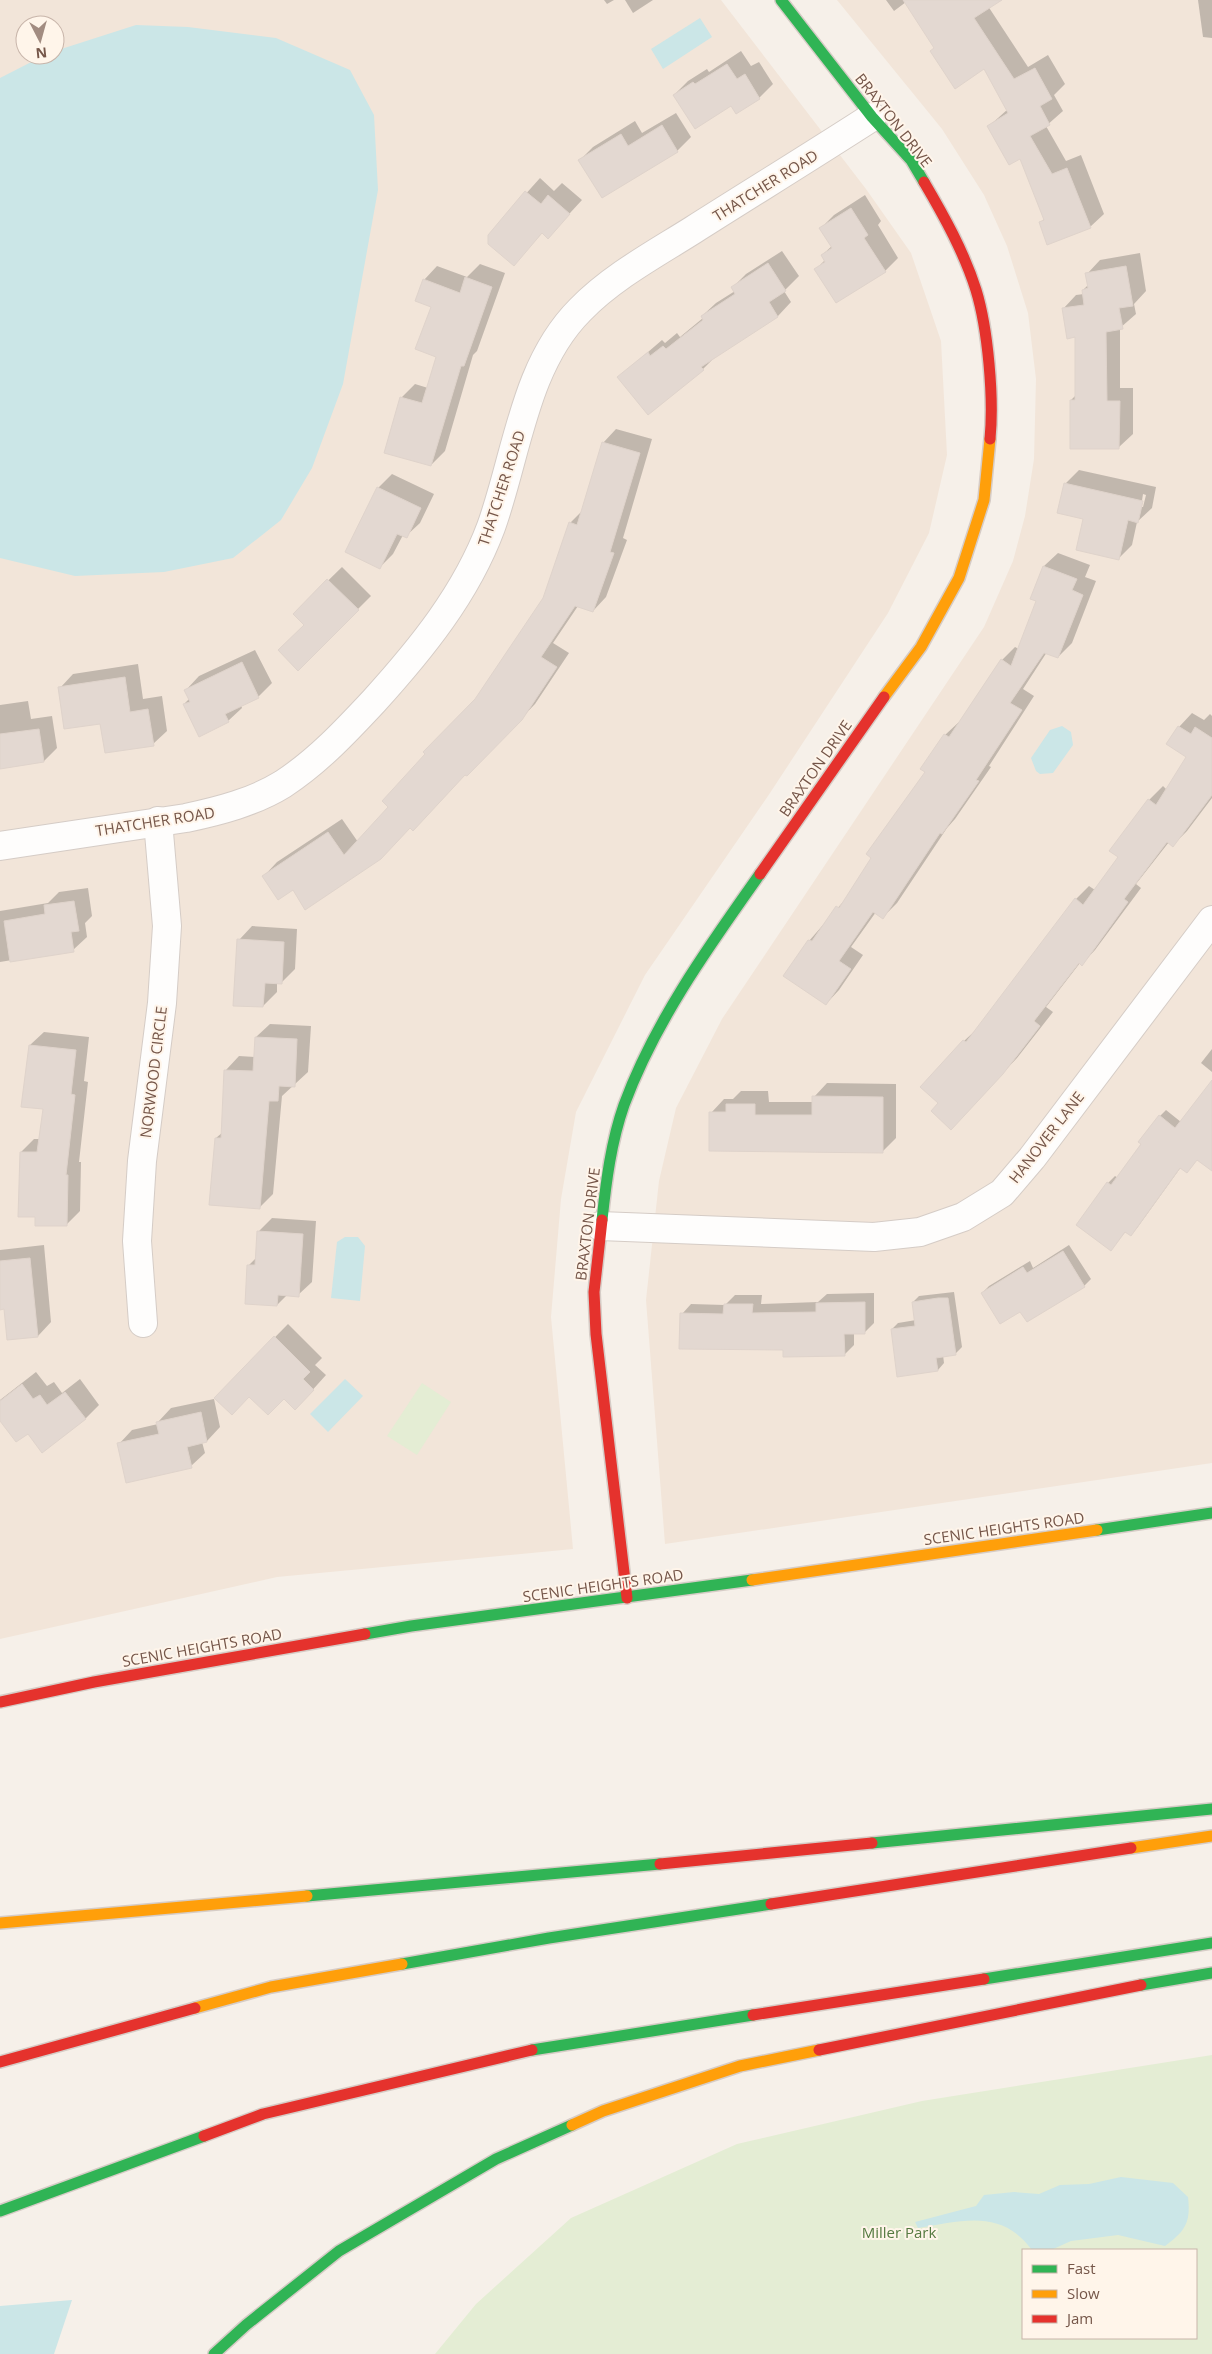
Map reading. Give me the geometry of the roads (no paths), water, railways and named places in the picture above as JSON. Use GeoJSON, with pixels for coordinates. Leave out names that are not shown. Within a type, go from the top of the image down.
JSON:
{"type":"FeatureCollection","features":[{"type":"Feature","properties":{"kind":"main road","name":"BRAXTON DRIVE"},"geometry":{"type":"LineString","coordinates":[[627,1598],[596,1334],[594,1292],[606,1177],[624,1106],[653,1039],[715,938],[855,736],[920,647],[959,578],[984,500],[991,430],[989,359],[976,290],[947,222],[915,168],[872,117],[781,0]]}},
{"type":"Feature","properties":{"kind":"main road","name":"SCENIC HEIGHTS ROAD"},"geometry":{"type":"LineString","coordinates":[[0,1702],[94,1682],[320,1640],[411,1626],[627,1598],[1212,1513]]}},
{"type":"Feature","properties":{"kind":"main road"},"geometry":{"type":"LineString","coordinates":[[0,1923],[637,1866],[1212,1809]]}},
{"type":"Feature","properties":{"kind":"main road"},"geometry":{"type":"LineString","coordinates":[[0,2062],[271,1987],[549,1938],[1212,1836]]}},
{"type":"Feature","properties":{"kind":"main road"},"geometry":{"type":"LineString","coordinates":[[0,2211],[264,2114],[540,2048],[1212,1943]]}},
{"type":"Feature","properties":{"kind":"main road"},"geometry":{"type":"LineString","coordinates":[[214,2354],[246,2325],[339,2250],[496,2158],[603,2111],[740,2066],[1120,1989],[1212,1973]]}},
{"type":"Feature","properties":{"kind":"street","name":"THATCHER ROAD"},"geometry":{"type":"LineString","coordinates":[[0,846],[217,812],[247,801],[281,785],[313,762],[341,736],[411,660],[443,618],[470,575],[491,528],[535,382],[554,344],[579,310],[639,264],[872,117]]}},
{"type":"Feature","properties":{"kind":"street","name":"NORWOOD CIRCLE"},"geometry":{"type":"LineString","coordinates":[[143,1323],[137,1241],[142,1160],[162,1004],[167,926],[158,821]]}},
{"type":"Feature","properties":{"kind":"street","name":"HANOVER LANE"},"geometry":{"type":"LineString","coordinates":[[600,1226],[874,1237],[920,1232],[963,1217],[1002,1192],[1032,1158],[1212,920]]}},
{"type":"Feature","properties":{"kind":"water"},"geometry":{"type":"Polygon","coordinates":[[[700,18],[712,37],[663,69],[651,49],[700,18]]]}},
{"type":"Feature","properties":{"kind":"water"},"geometry":{"type":"Polygon","coordinates":[[[136,25],[188,27],[276,38],[350,70],[374,115],[378,190],[343,384],[312,468],[281,520],[233,558],[164,572],[75,576],[0,558],[0,78],[25,65],[65,65],[65,48],[136,25]]]}},
{"type":"Feature","properties":{"kind":"water"},"geometry":{"type":"Polygon","coordinates":[[[1062,726],[1071,732],[1073,745],[1053,773],[1040,774],[1036,771],[1031,758],[1050,730],[1062,726]]]}},
{"type":"Feature","properties":{"kind":"water"},"geometry":{"type":"Polygon","coordinates":[[[345,1237],[358,1237],[365,1246],[360,1301],[331,1298],[337,1242],[345,1237]]]}},
{"type":"Feature","properties":{"kind":"water"},"geometry":{"type":"Polygon","coordinates":[[[345,1379],[363,1396],[328,1432],[310,1414],[345,1379]]]}},
{"type":"Feature","properties":{"kind":"water"},"geometry":{"type":"Polygon","coordinates":[[[1121,2177],[1173,2183],[1188,2197],[1189,2206],[1185,2226],[1165,2246],[1118,2235],[1071,2241],[1053,2249],[1031,2249],[1020,2237],[1007,2228],[994,2223],[965,2221],[918,2228],[915,2222],[976,2206],[984,2195],[1014,2192],[1039,2194],[1060,2185],[1089,2184],[1121,2177]]]}},
{"type":"Feature","properties":{"kind":"water"},"geometry":{"type":"Polygon","coordinates":[[[72,2300],[54,2354],[0,2354],[0,2306],[72,2300]]]}},
{"type":"Feature","properties":{"kind":"park label","name":"Miller Park"},"geometry":{"type":"Point","coordinates":[899,2232]}}]}
